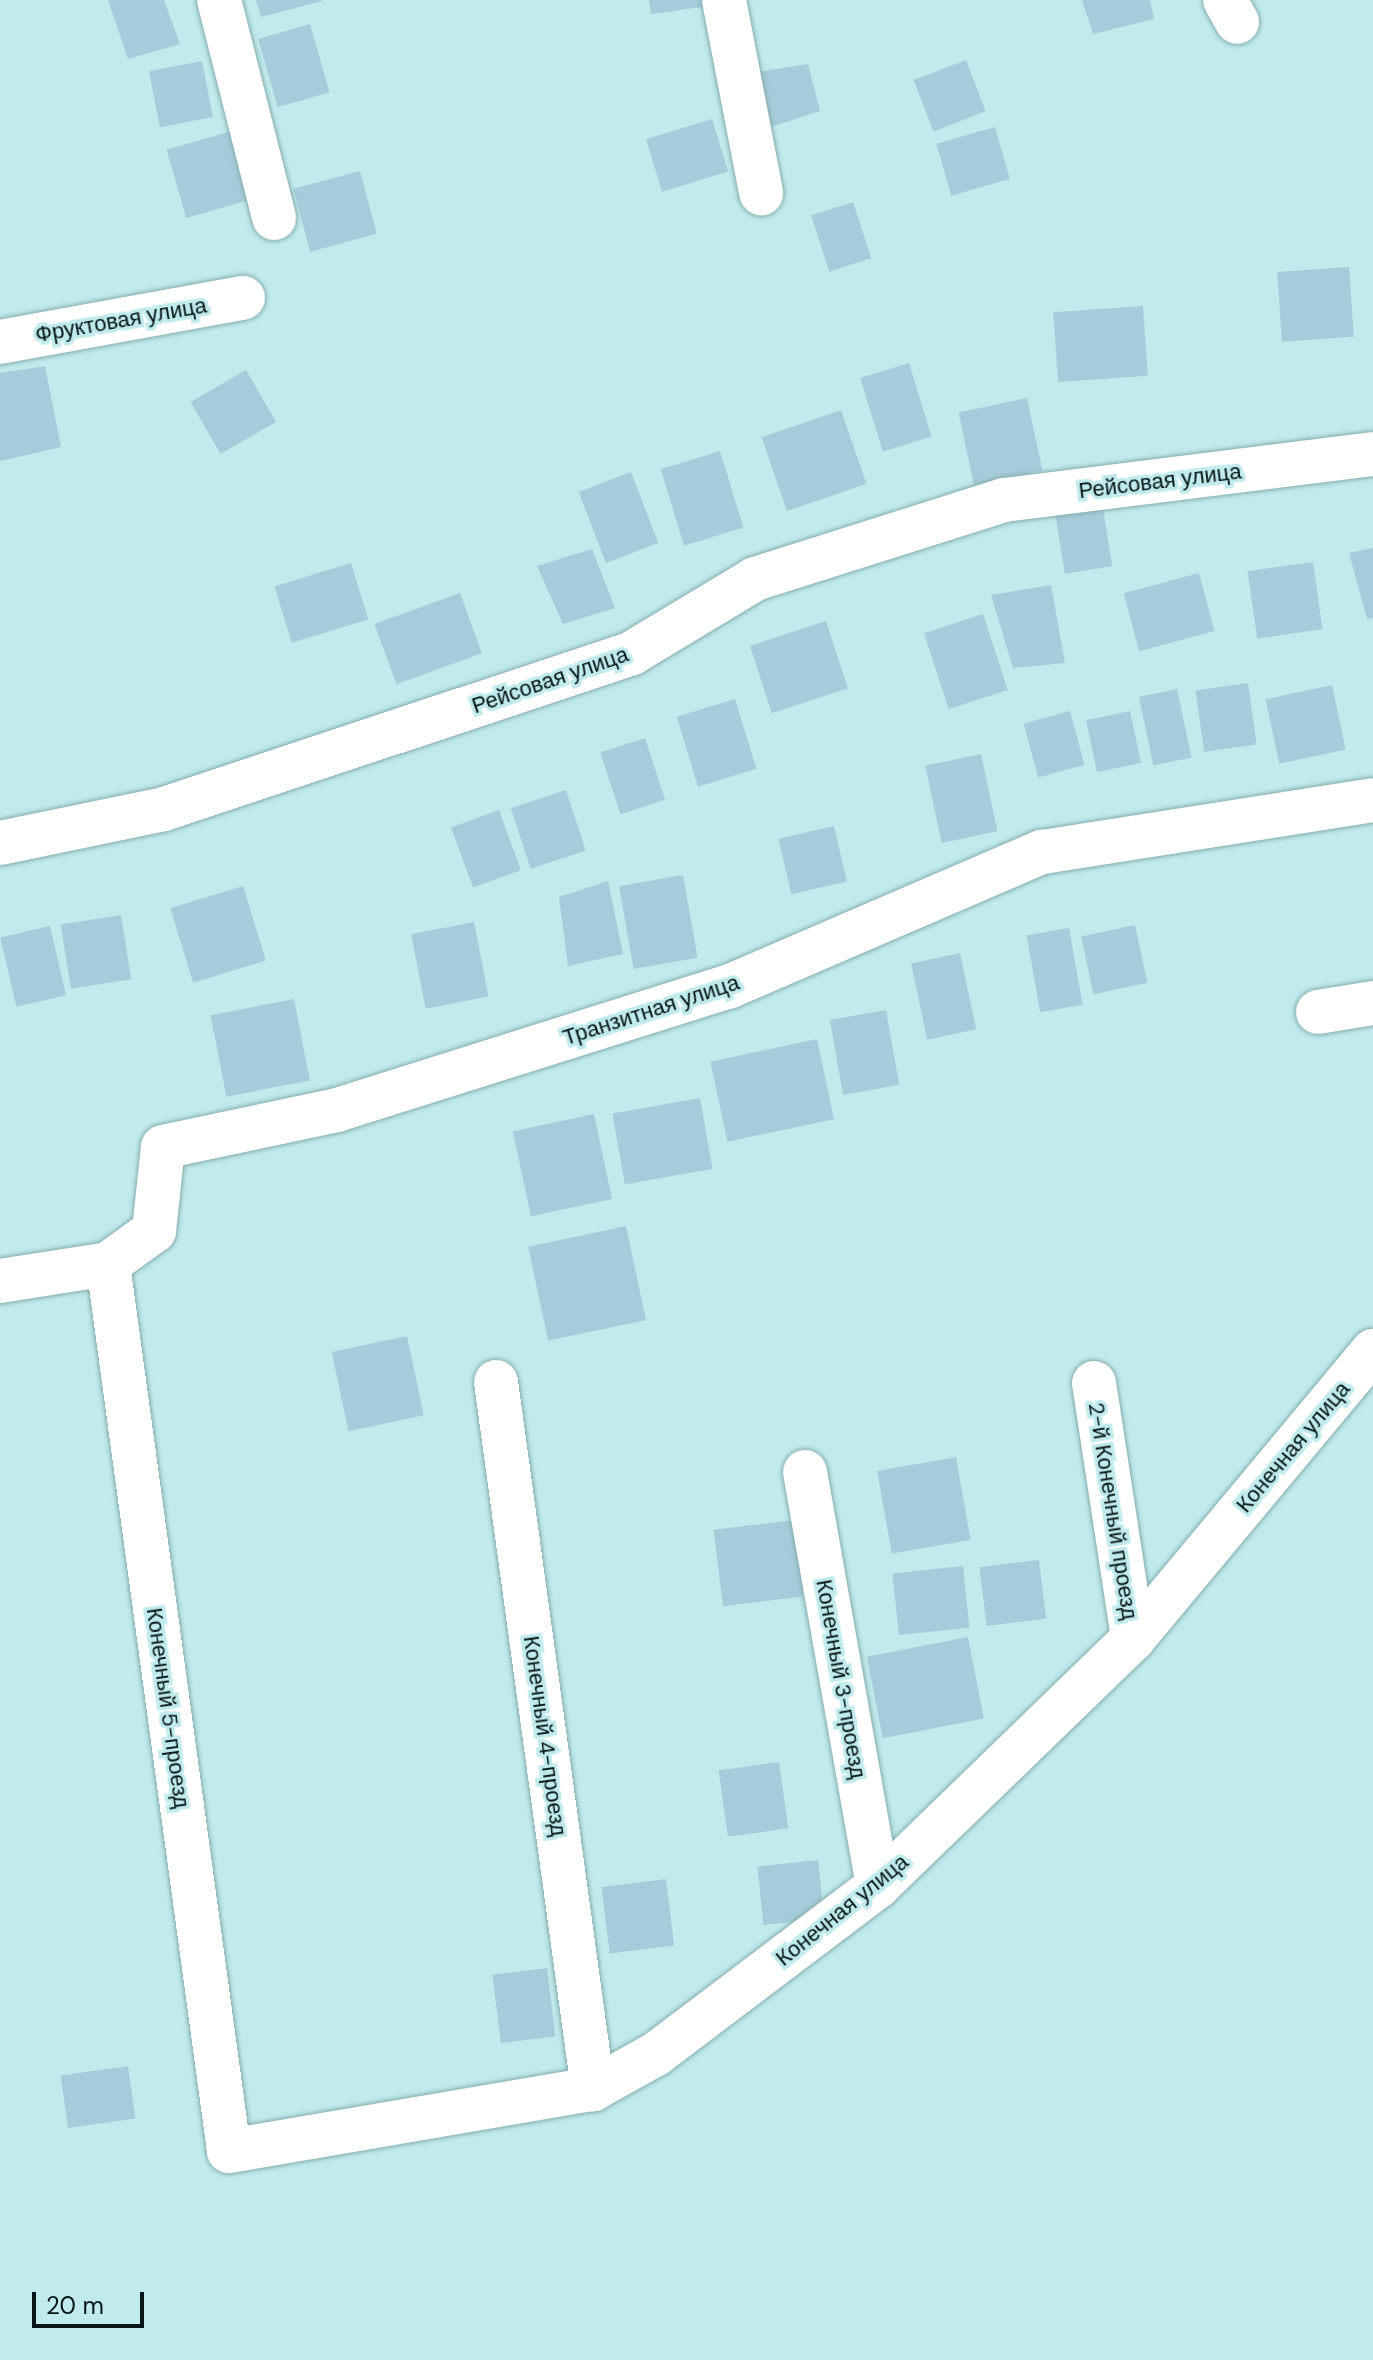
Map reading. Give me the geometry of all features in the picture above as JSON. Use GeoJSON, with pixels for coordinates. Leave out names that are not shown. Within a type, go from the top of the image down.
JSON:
{"type":"FeatureCollection","features":[{"type":"Feature","properties":{"kind":"street"},"geometry":{"type":"LineString","coordinates":[[219,0],[274,218]]}},
{"type":"Feature","properties":{"kind":"street"},"geometry":{"type":"LineString","coordinates":[[724,0],[761,193]]}},
{"type":"Feature","properties":{"kind":"street","name":"Фруктовая улица"},"geometry":{"type":"LineString","coordinates":[[0,342],[243,298]]}},
{"type":"Feature","properties":{"kind":"street","name":"Рейсовая улица"},"geometry":{"type":"LineString","coordinates":[[0,843],[164,809],[632,653],[755,579],[1004,500],[1373,454]]}},
{"type":"Feature","properties":{"kind":"street","name":"Транзитная улица"},"geometry":{"type":"LineString","coordinates":[[0,1281],[108,1264],[154,1231],[163,1147],[337,1110],[728,987],[1042,852],[1373,800]]}},
{"type":"Feature","properties":{"kind":"street"},"geometry":{"type":"LineString","coordinates":[[1318,1012],[1373,1003]]}},
{"type":"Feature","properties":{"kind":"street","name":"Конечный 5-проезд"},"geometry":{"type":"LineString","coordinates":[[108,1264],[229,2151]]}},
{"type":"Feature","properties":{"kind":"street","name":"Конечная улица"},"geometry":{"type":"LineString","coordinates":[[229,2151],[593,2089],[656,2054],[878,1886],[1133,1639],[1373,1351]]}},
{"type":"Feature","properties":{"kind":"street","name":"Конечный 4-проезд"},"geometry":{"type":"LineString","coordinates":[[496,1382],[593,2089]]}},
{"type":"Feature","properties":{"kind":"street","name":"2-й Конечный проезд"},"geometry":{"type":"LineString","coordinates":[[1094,1383],[1133,1639]]}},
{"type":"Feature","properties":{"kind":"street","name":"Конечный 3-проезд"},"geometry":{"type":"LineString","coordinates":[[805,1472],[878,1886]]}},
{"type":"Feature","properties":{"kind":"building"},"geometry":{"type":"Polygon","coordinates":[[[108,0],[164,0],[180,44],[128,59],[108,0]]]}},
{"type":"Feature","properties":{"kind":"building"},"geometry":{"type":"Polygon","coordinates":[[[256,0],[322,0],[322,1],[261,17],[256,0]]]}},
{"type":"Feature","properties":{"kind":"building"},"geometry":{"type":"Polygon","coordinates":[[[649,0],[708,0],[709,6],[651,14],[649,0]]]}},
{"type":"Feature","properties":{"kind":"building"},"geometry":{"type":"Polygon","coordinates":[[[1082,0],[1150,0],[1154,19],[1093,34],[1082,0]]]}},
{"type":"Feature","properties":{"kind":"building"},"geometry":{"type":"Polygon","coordinates":[[[310,24],[330,92],[278,107],[258,39],[310,24]]]}},
{"type":"Feature","properties":{"kind":"building"},"geometry":{"type":"Polygon","coordinates":[[[966,60],[986,111],[933,131],[914,80],[966,60]]]}},
{"type":"Feature","properties":{"kind":"building"},"geometry":{"type":"Polygon","coordinates":[[[202,61],[213,117],[160,127],[149,71],[202,61]]]}},
{"type":"Feature","properties":{"kind":"building"},"geometry":{"type":"Polygon","coordinates":[[[808,64],[820,111],[765,129],[757,72],[808,64]]]}},
{"type":"Feature","properties":{"kind":"building"},"geometry":{"type":"Polygon","coordinates":[[[712,119],[728,172],[662,192],[646,139],[712,119]]]}},
{"type":"Feature","properties":{"kind":"building"},"geometry":{"type":"Polygon","coordinates":[[[995,127],[1010,179],[951,196],[936,144],[995,127]]]}},
{"type":"Feature","properties":{"kind":"building"},"geometry":{"type":"Polygon","coordinates":[[[232,131],[252,199],[186,218],[167,150],[232,131]]]}},
{"type":"Feature","properties":{"kind":"building"},"geometry":{"type":"Polygon","coordinates":[[[360,171],[377,234],[310,252],[293,189],[360,171]]]}},
{"type":"Feature","properties":{"kind":"building"},"geometry":{"type":"Polygon","coordinates":[[[853,202],[871,258],[829,272],[811,216],[853,202]]]}},
{"type":"Feature","properties":{"kind":"building"},"geometry":{"type":"Polygon","coordinates":[[[1349,267],[1354,337],[1282,342],[1277,272],[1349,267]]]}},
{"type":"Feature","properties":{"kind":"building"},"geometry":{"type":"Polygon","coordinates":[[[1143,306],[1148,376],[1058,382],[1053,312],[1143,306]]]}},
{"type":"Feature","properties":{"kind":"building"},"geometry":{"type":"Polygon","coordinates":[[[909,363],[932,437],[883,452],[860,378],[909,363]]]}},
{"type":"Feature","properties":{"kind":"building"},"geometry":{"type":"Polygon","coordinates":[[[45,366],[61,447],[0,461],[0,373],[45,366]]]}},
{"type":"Feature","properties":{"kind":"building"},"geometry":{"type":"Polygon","coordinates":[[[246,370],[276,422],[221,454],[191,402],[246,370]]]}},
{"type":"Feature","properties":{"kind":"building"},"geometry":{"type":"Polygon","coordinates":[[[1027,398],[1042,470],[974,485],[959,413],[1027,398]]]}},
{"type":"Feature","properties":{"kind":"building"},"geometry":{"type":"Polygon","coordinates":[[[841,410],[866,484],[787,511],[762,437],[841,410]]]}},
{"type":"Feature","properties":{"kind":"building"},"geometry":{"type":"Polygon","coordinates":[[[720,451],[743,528],[684,546],[661,469],[720,451]]]}},
{"type":"Feature","properties":{"kind":"building"},"geometry":{"type":"Polygon","coordinates":[[[631,472],[658,543],[606,563],[579,492],[631,472]]]}},
{"type":"Feature","properties":{"kind":"building"},"geometry":{"type":"Polygon","coordinates":[[[1103,508],[1112,566],[1065,574],[1056,516],[1103,508]]]}},
{"type":"Feature","properties":{"kind":"building"},"geometry":{"type":"Polygon","coordinates":[[[1373,548],[1373,618],[1367,619],[1349,553],[1373,548]]]}},
{"type":"Feature","properties":{"kind":"building"},"geometry":{"type":"Polygon","coordinates":[[[592,549],[615,608],[563,624],[537,566],[592,549]]]}},
{"type":"Feature","properties":{"kind":"building"},"geometry":{"type":"Polygon","coordinates":[[[1313,562],[1322,629],[1257,639],[1248,571],[1313,562]]]}},
{"type":"Feature","properties":{"kind":"building"},"geometry":{"type":"Polygon","coordinates":[[[351,563],[368,619],[292,643],[274,586],[351,563]]]}},
{"type":"Feature","properties":{"kind":"building"},"geometry":{"type":"Polygon","coordinates":[[[1199,573],[1215,631],[1139,651],[1124,593],[1199,573]]]}},
{"type":"Feature","properties":{"kind":"building"},"geometry":{"type":"Polygon","coordinates":[[[1051,585],[1065,663],[1013,668],[991,595],[1051,585]]]}},
{"type":"Feature","properties":{"kind":"building"},"geometry":{"type":"Polygon","coordinates":[[[460,593],[482,653],[396,684],[374,624],[460,593]]]}},
{"type":"Feature","properties":{"kind":"building"},"geometry":{"type":"Polygon","coordinates":[[[983,614],[1008,690],[949,709],[924,633],[983,614]]]}},
{"type":"Feature","properties":{"kind":"building"},"geometry":{"type":"Polygon","coordinates":[[[826,621],[848,689],[772,713],[750,646],[826,621]]]}},
{"type":"Feature","properties":{"kind":"building"},"geometry":{"type":"Polygon","coordinates":[[[1248,683],[1257,744],[1204,752],[1196,690],[1248,683]]]}},
{"type":"Feature","properties":{"kind":"building"},"geometry":{"type":"Polygon","coordinates":[[[1332,685],[1346,750],[1279,764],[1265,699],[1332,685]]]}},
{"type":"Feature","properties":{"kind":"building"},"geometry":{"type":"Polygon","coordinates":[[[1177,689],[1192,757],[1153,766],[1139,697],[1177,689]]]}},
{"type":"Feature","properties":{"kind":"building"},"geometry":{"type":"Polygon","coordinates":[[[735,699],[756,769],[698,787],[677,717],[735,699]]]}},
{"type":"Feature","properties":{"kind":"building"},"geometry":{"type":"Polygon","coordinates":[[[1070,711],[1084,765],[1038,778],[1024,723],[1070,711]]]}},
{"type":"Feature","properties":{"kind":"building"},"geometry":{"type":"Polygon","coordinates":[[[1130,711],[1141,763],[1097,772],[1086,720],[1130,711]]]}},
{"type":"Feature","properties":{"kind":"building"},"geometry":{"type":"Polygon","coordinates":[[[645,738],[665,800],[620,814],[600,753],[645,738]]]}},
{"type":"Feature","properties":{"kind":"building"},"geometry":{"type":"Polygon","coordinates":[[[981,754],[997,831],[942,843],[925,766],[981,754]]]}},
{"type":"Feature","properties":{"kind":"building"},"geometry":{"type":"Polygon","coordinates":[[[566,790],[586,851],[531,869],[511,808],[566,790]]]}},
{"type":"Feature","properties":{"kind":"building"},"geometry":{"type":"Polygon","coordinates":[[[499,810],[521,870],[473,888],[451,827],[499,810]]]}},
{"type":"Feature","properties":{"kind":"building"},"geometry":{"type":"Polygon","coordinates":[[[834,826],[847,882],[791,894],[778,839],[834,826]]]}},
{"type":"Feature","properties":{"kind":"building"},"geometry":{"type":"Polygon","coordinates":[[[683,875],[698,958],[634,969],[619,886],[683,875]]]}},
{"type":"Feature","properties":{"kind":"building"},"geometry":{"type":"Polygon","coordinates":[[[608,881],[623,954],[568,966],[559,897],[608,881]]]}},
{"type":"Feature","properties":{"kind":"building"},"geometry":{"type":"Polygon","coordinates":[[[243,886],[266,961],[193,983],[170,908],[243,886]]]}},
{"type":"Feature","properties":{"kind":"building"},"geometry":{"type":"Polygon","coordinates":[[[121,915],[131,979],[71,989],[61,925],[121,915]]]}},
{"type":"Feature","properties":{"kind":"building"},"geometry":{"type":"Polygon","coordinates":[[[474,922],[489,997],[426,1009],[411,934],[474,922]]]}},
{"type":"Feature","properties":{"kind":"building"},"geometry":{"type":"Polygon","coordinates":[[[1135,925],[1147,983],[1093,994],[1081,936],[1135,925]]]}},
{"type":"Feature","properties":{"kind":"building"},"geometry":{"type":"Polygon","coordinates":[[[50,926],[66,995],[16,1007],[0,937],[50,926]]]}},
{"type":"Feature","properties":{"kind":"building"},"geometry":{"type":"Polygon","coordinates":[[[1069,928],[1083,1005],[1040,1012],[1027,935],[1069,928]]]}},
{"type":"Feature","properties":{"kind":"building"},"geometry":{"type":"Polygon","coordinates":[[[960,953],[976,1029],[927,1040],[911,963],[960,953]]]}},
{"type":"Feature","properties":{"kind":"building"},"geometry":{"type":"Polygon","coordinates":[[[294,999],[310,1080],[226,1097],[211,1015],[294,999]]]}},
{"type":"Feature","properties":{"kind":"building"},"geometry":{"type":"Polygon","coordinates":[[[886,1010],[899,1085],[843,1095],[830,1020],[886,1010]]]}},
{"type":"Feature","properties":{"kind":"building"},"geometry":{"type":"Polygon","coordinates":[[[817,1039],[834,1119],[727,1142],[710,1062],[817,1039]]]}},
{"type":"Feature","properties":{"kind":"building"},"geometry":{"type":"Polygon","coordinates":[[[700,1098],[713,1169],[625,1184],[612,1113],[700,1098]]]}},
{"type":"Feature","properties":{"kind":"building"},"geometry":{"type":"Polygon","coordinates":[[[594,1114],[612,1199],[531,1216],[513,1131],[594,1114]]]}},
{"type":"Feature","properties":{"kind":"building"},"geometry":{"type":"Polygon","coordinates":[[[626,1226],[646,1320],[548,1341],[528,1247],[626,1226]]]}},
{"type":"Feature","properties":{"kind":"building"},"geometry":{"type":"Polygon","coordinates":[[[407,1336],[424,1415],[349,1431],[332,1352],[407,1336]]]}},
{"type":"Feature","properties":{"kind":"building"},"geometry":{"type":"Polygon","coordinates":[[[956,1457],[971,1540],[892,1554],[877,1471],[956,1457]]]}},
{"type":"Feature","properties":{"kind":"building"},"geometry":{"type":"Polygon","coordinates":[[[794,1520],[803,1596],[723,1606],[714,1530],[794,1520]]]}},
{"type":"Feature","properties":{"kind":"building"},"geometry":{"type":"Polygon","coordinates":[[[1039,1560],[1046,1619],[987,1626],[979,1567],[1039,1560]]]}},
{"type":"Feature","properties":{"kind":"building"},"geometry":{"type":"Polygon","coordinates":[[[963,1566],[969,1628],[899,1635],[892,1573],[963,1566]]]}},
{"type":"Feature","properties":{"kind":"building"},"geometry":{"type":"Polygon","coordinates":[[[968,1637],[984,1718],[883,1738],[867,1657],[968,1637]]]}},
{"type":"Feature","properties":{"kind":"building"},"geometry":{"type":"Polygon","coordinates":[[[779,1762],[788,1828],[728,1837],[719,1770],[779,1762]]]}},
{"type":"Feature","properties":{"kind":"building"},"geometry":{"type":"Polygon","coordinates":[[[818,1860],[824,1919],[764,1925],[757,1866],[818,1860]]]}},
{"type":"Feature","properties":{"kind":"building"},"geometry":{"type":"Polygon","coordinates":[[[666,1879],[674,1946],[610,1953],[601,1887],[666,1879]]]}},
{"type":"Feature","properties":{"kind":"building"},"geometry":{"type":"Polygon","coordinates":[[[547,1968],[555,2036],[501,2043],[492,1975],[547,1968]]]}},
{"type":"Feature","properties":{"kind":"building"},"geometry":{"type":"Polygon","coordinates":[[[128,2066],[135,2118],[68,2128],[61,2075],[128,2066]]]}}]}
